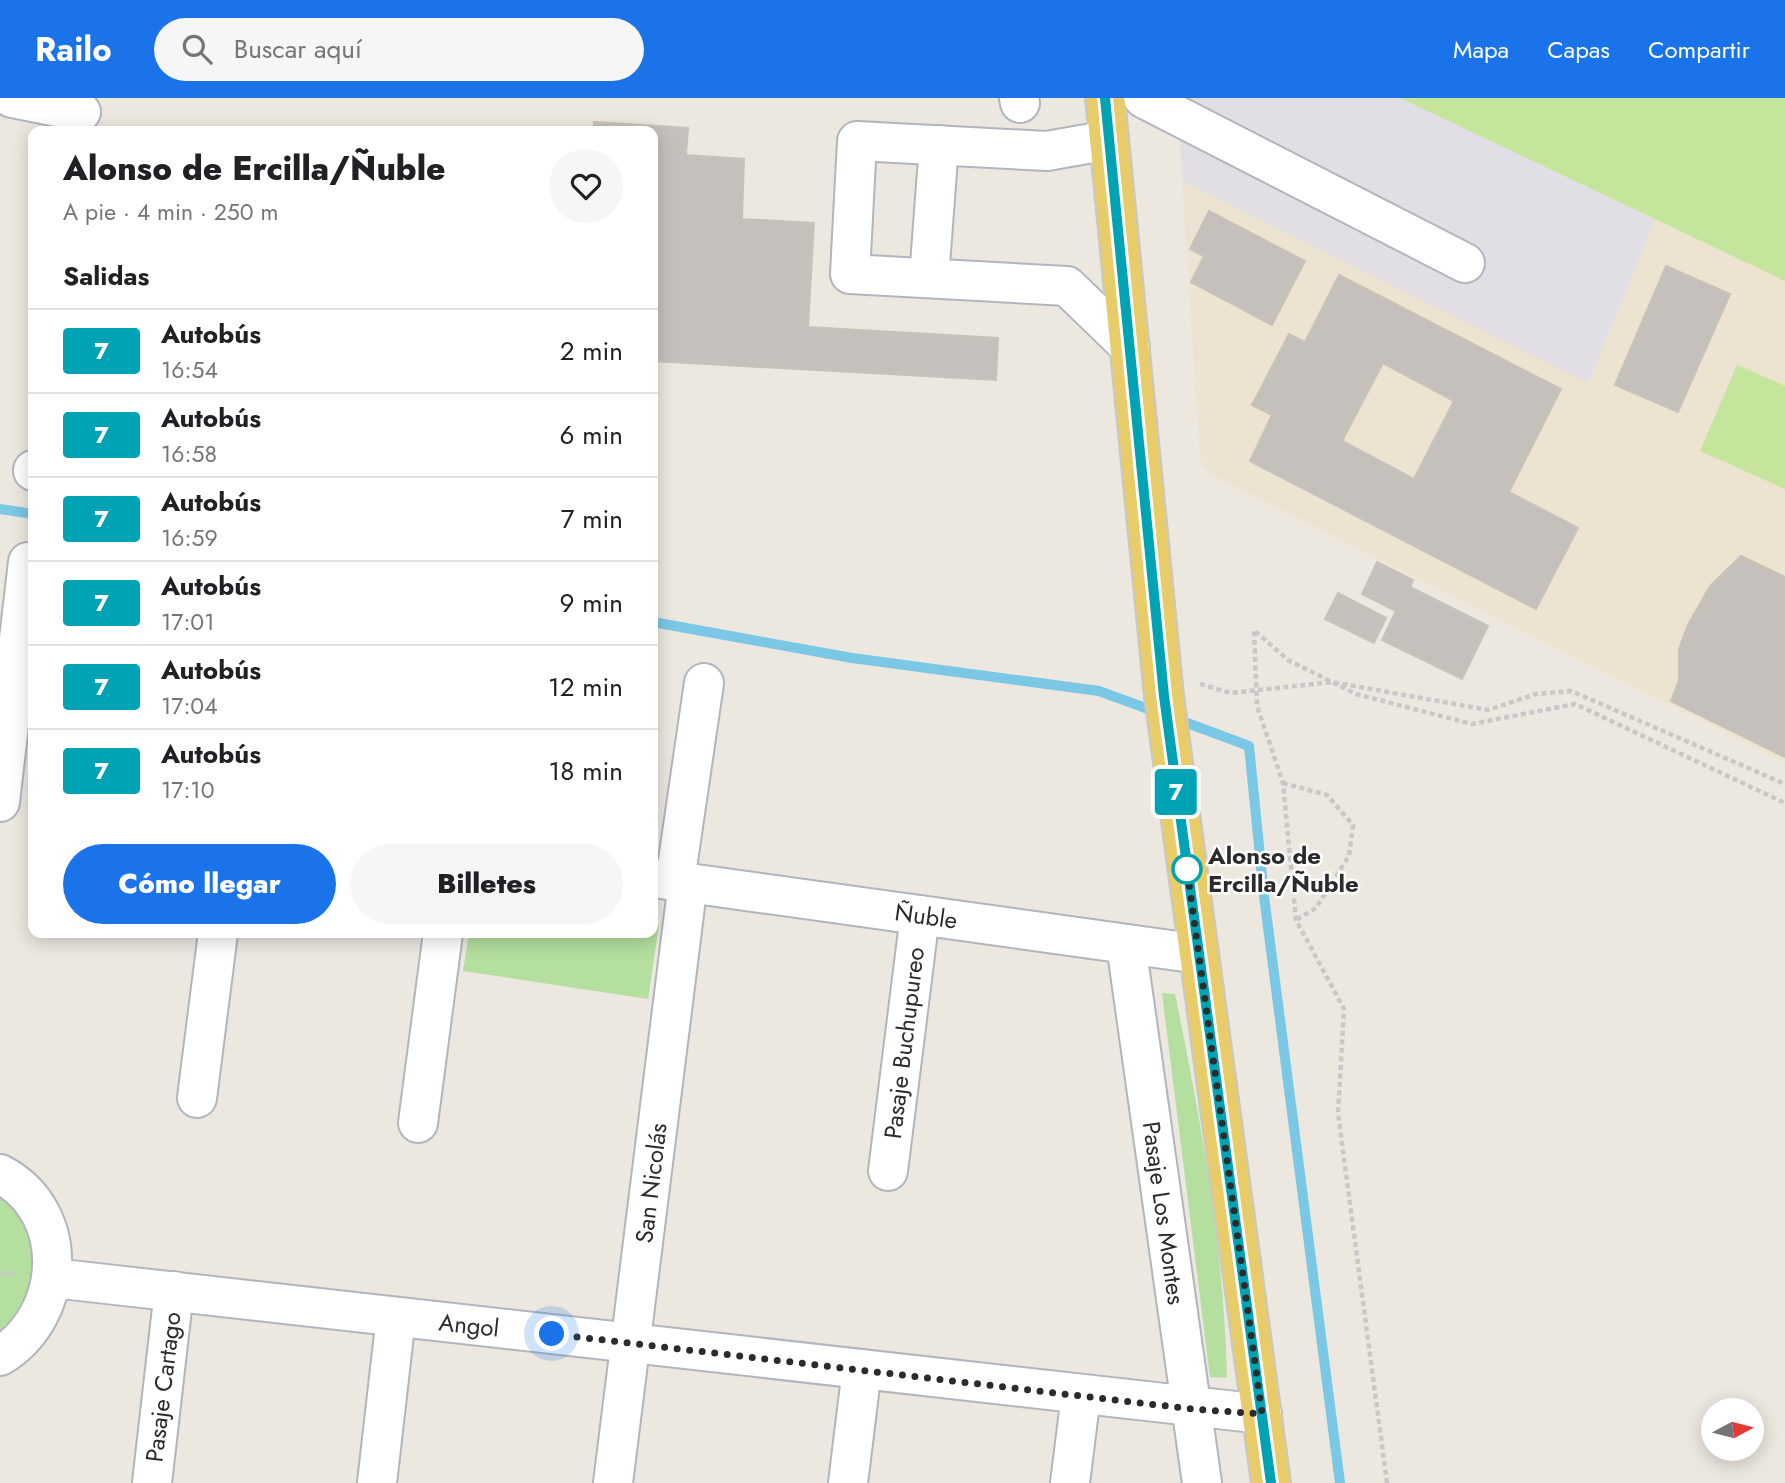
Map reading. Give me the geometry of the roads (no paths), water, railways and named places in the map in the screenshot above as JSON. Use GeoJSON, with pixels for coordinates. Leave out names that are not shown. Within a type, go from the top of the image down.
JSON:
{"type":"FeatureCollection","features":[{"type":"Feature","properties":{"kind":"main road"},"geometry":{"type":"LineString","coordinates":[[1105,98],[1171,757],[1271,1483]]}},
{"type":"Feature","properties":{"kind":"street"},"geometry":{"type":"LineString","coordinates":[[12,98],[81,114]]}},
{"type":"Feature","properties":{"kind":"street"},"geometry":{"type":"LineString","coordinates":[[1143,98],[1465,263]]}},
{"type":"Feature","properties":{"kind":"street"},"geometry":{"type":"LineString","coordinates":[[1109,140],[1047,151],[857,141],[850,274],[1067,286],[1130,346]]}},
{"type":"Feature","properties":{"kind":"street"},"geometry":{"type":"LineString","coordinates":[[929,278],[939,145]]}},
{"type":"Feature","properties":{"kind":"street"},"geometry":{"type":"LineString","coordinates":[[9,792],[28,562]]}},
{"type":"Feature","properties":{"kind":"street","name":"San Nicolás"},"geometry":{"type":"LineString","coordinates":[[613,1483],[631,1343],[672,880],[704,683]]}},
{"type":"Feature","properties":{"kind":"street","name":"Ñuble"},"geometry":{"type":"LineString","coordinates":[[672,880],[1199,954]]}},
{"type":"Feature","properties":{"kind":"street","name":"Pasaje Buchupureo"},"geometry":{"type":"LineString","coordinates":[[888,1171],[920,915]]}},
{"type":"Feature","properties":{"kind":"street"},"geometry":{"type":"LineString","coordinates":[[197,1098],[217,938]]}},
{"type":"Feature","properties":{"kind":"street"},"geometry":{"type":"LineString","coordinates":[[418,1123],[442,938]]}},
{"type":"Feature","properties":{"kind":"street","name":"Pasaje Los Montes"},"geometry":{"type":"LineString","coordinates":[[1126,944],[1202,1483]]}},
{"type":"Feature","properties":{"kind":"street"},"geometry":{"type":"LineString","coordinates":[[0,1174],[23,1191],[37,1209],[48,1231],[53,1254],[47,1301],[37,1322],[21,1341],[0,1356]]}},
{"type":"Feature","properties":{"kind":"street","name":"Angol"},"geometry":{"type":"LineString","coordinates":[[52,1278],[1192,1409],[1262,1414]]}},
{"type":"Feature","properties":{"kind":"street","name":"Pasaje Cartago"},"geometry":{"type":"LineString","coordinates":[[152,1483],[174,1292]]}},
{"type":"Feature","properties":{"kind":"street"},"geometry":{"type":"LineString","coordinates":[[377,1483],[396,1317]]}},
{"type":"Feature","properties":{"kind":"street"},"geometry":{"type":"LineString","coordinates":[[848,1483],[862,1369]]}},
{"type":"Feature","properties":{"kind":"street"},"geometry":{"type":"LineString","coordinates":[[1070,1483],[1081,1395]]}},
{"type":"Feature","properties":{"kind":"waterway"},"geometry":{"type":"LineString","coordinates":[[0,509],[28,513]]}},
{"type":"Feature","properties":{"kind":"waterway"},"geometry":{"type":"LineString","coordinates":[[658,623],[852,658],[1099,691],[1159,713]]}},
{"type":"Feature","properties":{"kind":"waterway"},"geometry":{"type":"LineString","coordinates":[[1174,718],[1249,746],[1264,896],[1340,1483]]}},
{"type":"Feature","properties":{"kind":"place","name":"Alonso de Ercilla/Ñuble"},"geometry":{"type":"Point","coordinates":[1187,869]}}]}
